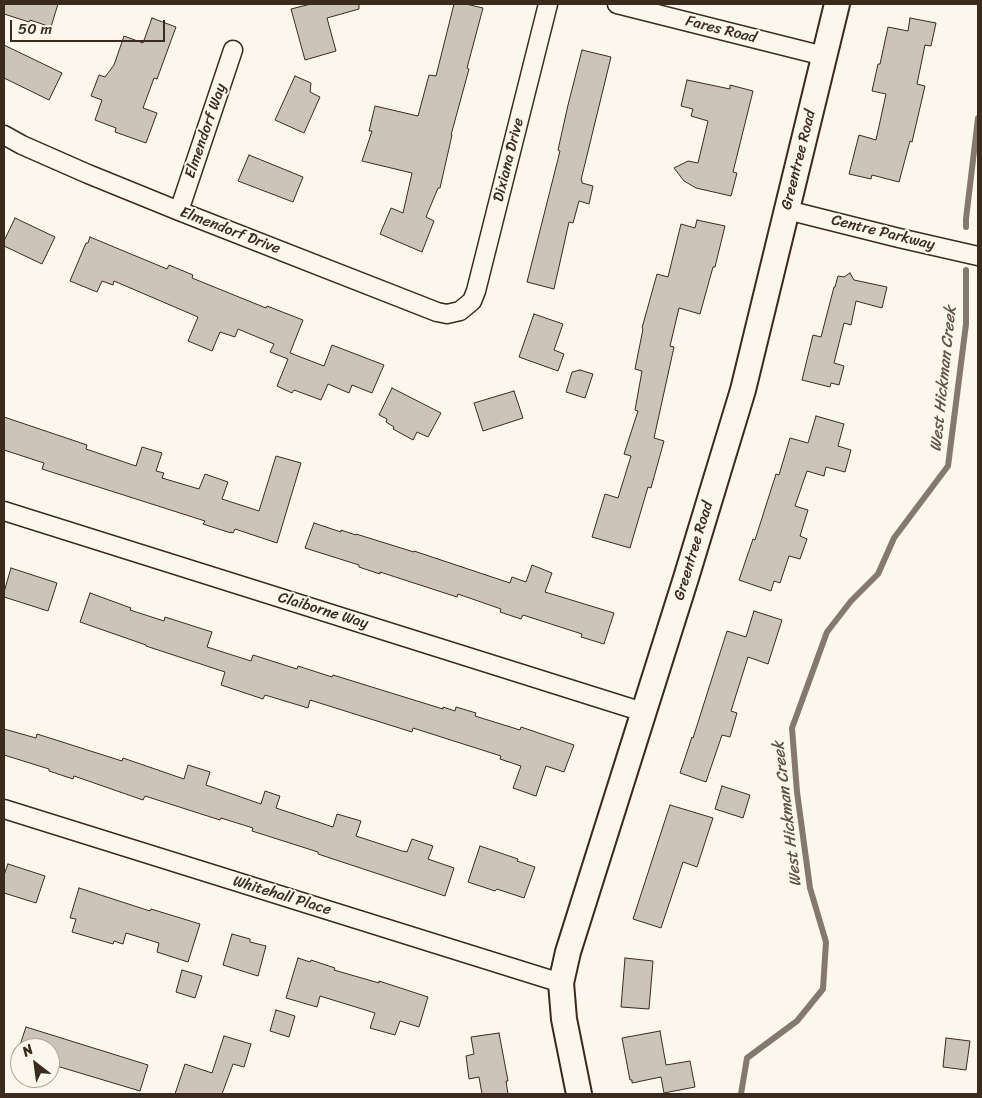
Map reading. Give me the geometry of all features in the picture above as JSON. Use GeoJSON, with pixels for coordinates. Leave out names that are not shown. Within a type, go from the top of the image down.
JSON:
{"type":"FeatureCollection","features":[{"type":"Feature","properties":{"kind":"street","name":"Dixiana Drive"},"geometry":{"type":"LineString","coordinates":[[460,311],[466,308],[472,301],[476,291],[548,4]]}},
{"type":"Feature","properties":{"kind":"street","name":"Fares Road"},"geometry":{"type":"LineString","coordinates":[[617,4],[824,56]]}},
{"type":"Feature","properties":{"kind":"street","name":"Greentree Road"},"geometry":{"type":"LineString","coordinates":[[579,1094],[564,1019],[561,983],[568,952],[743,390],[837,4]]}},
{"type":"Feature","properties":{"kind":"street","name":"Elmendorf Way"},"geometry":{"type":"LineString","coordinates":[[179,211],[233,50]]}},
{"type":"Feature","properties":{"kind":"street","name":"Elmendorf Drive"},"geometry":{"type":"LineString","coordinates":[[4,135],[88,174],[437,312],[447,314],[460,311]]}},
{"type":"Feature","properties":{"kind":"street","name":"Centre Parkway"},"geometry":{"type":"LineString","coordinates":[[787,210],[978,256]]}},
{"type":"Feature","properties":{"kind":"street","name":"Claiborne Way"},"geometry":{"type":"LineString","coordinates":[[4,511],[643,712]]}},
{"type":"Feature","properties":{"kind":"street","name":"Whitehall Place"},"geometry":{"type":"LineString","coordinates":[[4,808],[561,983]]}},
{"type":"Feature","properties":{"kind":"building"},"geometry":{"type":"Polygon","coordinates":[[[4,4],[58,4],[51,27],[4,14],[4,4]]]}},
{"type":"Feature","properties":{"kind":"building"},"geometry":{"type":"Polygon","coordinates":[[[311,4],[359,4],[359,9],[327,18],[336,51],[305,60],[291,9],[311,4]]]}},
{"type":"Feature","properties":{"kind":"building"},"geometry":{"type":"Polygon","coordinates":[[[454,4],[466,4],[483,8],[467,68],[469,69],[451,135],[440,188],[438,188],[426,217],[434,221],[422,252],[380,234],[391,208],[403,213],[412,173],[362,161],[372,131],[369,131],[375,106],[418,116],[429,75],[436,76],[454,4]]]}},
{"type":"Feature","properties":{"kind":"building"},"geometry":{"type":"Polygon","coordinates":[[[152,18],[176,27],[157,79],[154,78],[143,108],[157,113],[146,143],[115,132],[116,128],[95,120],[102,100],[91,96],[99,75],[105,77],[114,65],[124,36],[143,43],[152,18]]]}},
{"type":"Feature","properties":{"kind":"building"},"geometry":{"type":"Polygon","coordinates":[[[910,18],[936,23],[931,46],[925,45],[917,84],[925,86],[912,142],[910,141],[899,182],[872,175],[871,179],[849,174],[859,135],[876,140],[886,94],[872,91],[888,27],[908,31],[910,18]]]}},
{"type":"Feature","properties":{"kind":"building"},"geometry":{"type":"Polygon","coordinates":[[[4,45],[62,73],[49,100],[4,78],[4,45]]]}},
{"type":"Feature","properties":{"kind":"building"},"geometry":{"type":"Polygon","coordinates":[[[582,50],[611,57],[581,180],[582,183],[593,186],[589,204],[579,201],[573,223],[569,222],[554,289],[527,282],[560,151],[558,150],[582,50]]]}},
{"type":"Feature","properties":{"kind":"building"},"geometry":{"type":"Polygon","coordinates":[[[295,76],[311,83],[310,92],[320,97],[304,133],[275,120],[295,76]]]}},
{"type":"Feature","properties":{"kind":"building"},"geometry":{"type":"Polygon","coordinates":[[[687,80],[730,89],[730,85],[753,91],[733,172],[737,173],[731,196],[696,188],[684,181],[674,168],[688,161],[698,163],[708,121],[691,116],[693,109],[681,106],[687,80]]]}},
{"type":"Feature","properties":{"kind":"building"},"geometry":{"type":"Polygon","coordinates":[[[249,155],[303,177],[293,202],[238,181],[249,155]]]}},
{"type":"Feature","properties":{"kind":"building"},"geometry":{"type":"Polygon","coordinates":[[[15,218],[55,237],[42,264],[4,246],[4,241],[15,218]]]}},
{"type":"Feature","properties":{"kind":"building"},"geometry":{"type":"Polygon","coordinates":[[[697,220],[725,226],[715,267],[713,267],[700,314],[679,308],[670,346],[674,347],[654,438],[664,441],[651,488],[648,487],[630,548],[592,537],[605,494],[618,498],[631,456],[624,454],[638,411],[635,410],[642,371],[635,369],[642,328],[657,274],[668,277],[681,224],[695,228],[697,220]]]}},
{"type":"Feature","properties":{"kind":"building"},"geometry":{"type":"Polygon","coordinates":[[[90,237],[167,269],[169,265],[193,275],[192,278],[266,308],[267,306],[303,320],[290,353],[324,366],[332,345],[384,365],[372,393],[352,385],[349,393],[328,384],[321,400],[294,390],[292,393],[277,386],[288,359],[270,352],[274,344],[238,329],[235,337],[220,332],[212,351],[188,341],[198,317],[114,281],[113,285],[102,281],[97,292],[70,281],[90,237]]]}},
{"type":"Feature","properties":{"kind":"building"},"geometry":{"type":"Polygon","coordinates":[[[850,273],[854,280],[887,287],[882,308],[856,301],[851,325],[844,323],[834,363],[844,366],[839,385],[831,383],[830,387],[802,380],[813,335],[821,337],[838,276],[844,277],[850,273]]]}},
{"type":"Feature","properties":{"kind":"building"},"geometry":{"type":"Polygon","coordinates":[[[534,314],[563,324],[554,350],[564,354],[558,371],[519,357],[534,314]]]}},
{"type":"Feature","properties":{"kind":"building"},"geometry":{"type":"Polygon","coordinates":[[[580,370],[593,374],[585,398],[566,392],[572,372],[580,370]]]}},
{"type":"Feature","properties":{"kind":"building"},"geometry":{"type":"Polygon","coordinates":[[[392,388],[441,413],[428,437],[417,432],[413,440],[393,429],[394,427],[386,422],[387,419],[379,415],[392,388]]]}},
{"type":"Feature","properties":{"kind":"building"},"geometry":{"type":"Polygon","coordinates":[[[514,391],[523,418],[483,431],[474,403],[514,391]]]}},
{"type":"Feature","properties":{"kind":"building"},"geometry":{"type":"Polygon","coordinates":[[[816,416],[844,424],[838,446],[851,450],[845,472],[826,467],[824,476],[807,471],[795,506],[808,510],[800,536],[807,539],[800,559],[789,556],[780,583],[774,581],[771,591],[739,580],[753,539],[755,540],[776,474],[779,475],[790,438],[808,443],[816,416]]]}},
{"type":"Feature","properties":{"kind":"building"},"geometry":{"type":"Polygon","coordinates":[[[4,417],[87,445],[86,449],[136,466],[142,447],[162,453],[156,471],[164,473],[162,478],[199,489],[205,474],[228,482],[222,499],[259,511],[276,456],[301,463],[277,543],[235,529],[231,533],[203,524],[205,521],[42,469],[44,463],[4,450],[4,417]]]}},
{"type":"Feature","properties":{"kind":"building"},"geometry":{"type":"Polygon","coordinates":[[[314,523],[414,551],[510,583],[512,577],[526,582],[532,565],[552,573],[545,592],[614,613],[604,644],[581,637],[582,634],[523,615],[521,619],[500,612],[501,609],[458,594],[457,597],[380,572],[380,574],[359,567],[359,565],[305,548],[314,523]]]}},
{"type":"Feature","properties":{"kind":"building"},"geometry":{"type":"Polygon","coordinates":[[[11,568],[57,583],[48,611],[4,597],[11,568]]]}},
{"type":"Feature","properties":{"kind":"building"},"geometry":{"type":"Polygon","coordinates":[[[90,593],[131,608],[130,610],[164,621],[165,617],[212,632],[207,647],[251,661],[253,655],[297,669],[298,666],[332,677],[333,675],[443,709],[443,707],[455,711],[456,707],[476,713],[475,716],[520,730],[521,727],[574,745],[564,772],[546,766],[536,796],[513,788],[521,766],[500,759],[501,756],[413,728],[412,732],[310,700],[308,708],[265,695],[263,699],[221,685],[225,672],[80,622],[90,593]]]}},
{"type":"Feature","properties":{"kind":"building"},"geometry":{"type":"Polygon","coordinates":[[[754,611],[782,620],[768,664],[748,657],[731,711],[737,713],[730,737],[722,735],[706,782],[680,773],[727,631],[746,637],[754,611]]]}},
{"type":"Feature","properties":{"kind":"building"},"geometry":{"type":"Polygon","coordinates":[[[4,729],[36,738],[37,734],[122,761],[123,758],[184,779],[188,765],[210,772],[206,785],[261,804],[265,791],[280,796],[276,808],[333,827],[337,814],[361,821],[356,836],[407,852],[412,839],[433,846],[428,859],[454,868],[445,896],[252,831],[253,828],[221,818],[220,820],[145,796],[143,800],[74,776],[73,779],[49,771],[49,769],[4,755],[4,729]]]}},
{"type":"Feature","properties":{"kind":"building"},"geometry":{"type":"Polygon","coordinates":[[[722,786],[750,795],[743,818],[715,809],[722,786]]]}},
{"type":"Feature","properties":{"kind":"building"},"geometry":{"type":"Polygon","coordinates":[[[670,805],[713,818],[697,867],[683,862],[661,928],[633,919],[670,805]]]}},
{"type":"Feature","properties":{"kind":"building"},"geometry":{"type":"Polygon","coordinates":[[[480,846],[535,867],[524,898],[468,882],[480,846]]]}},
{"type":"Feature","properties":{"kind":"building"},"geometry":{"type":"Polygon","coordinates":[[[8,864],[45,876],[36,903],[4,893],[4,875],[8,864]]]}},
{"type":"Feature","properties":{"kind":"building"},"geometry":{"type":"Polygon","coordinates":[[[79,888],[150,911],[151,909],[200,924],[188,962],[157,952],[159,943],[126,933],[123,944],[114,941],[113,944],[72,932],[76,919],[70,918],[79,888]]]}},
{"type":"Feature","properties":{"kind":"building"},"geometry":{"type":"Polygon","coordinates":[[[232,934],[250,939],[250,942],[266,946],[258,976],[223,965],[232,934]]]}},
{"type":"Feature","properties":{"kind":"building"},"geometry":{"type":"Polygon","coordinates":[[[298,958],[310,962],[311,960],[335,968],[334,970],[379,983],[379,981],[428,997],[419,1027],[400,1021],[395,1035],[370,1028],[375,1013],[320,996],[317,1007],[286,998],[298,958]]]}},
{"type":"Feature","properties":{"kind":"building"},"geometry":{"type":"Polygon","coordinates":[[[625,958],[653,961],[649,1009],[621,1007],[625,958]]]}},
{"type":"Feature","properties":{"kind":"building"},"geometry":{"type":"Polygon","coordinates":[[[182,970],[202,976],[195,998],[176,992],[182,970]]]}},
{"type":"Feature","properties":{"kind":"building"},"geometry":{"type":"Polygon","coordinates":[[[276,1010],[295,1016],[289,1037],[270,1031],[276,1010]]]}},
{"type":"Feature","properties":{"kind":"building"},"geometry":{"type":"Polygon","coordinates":[[[26,1027],[148,1065],[140,1091],[60,1067],[60,1038],[22,1038],[26,1027]]]}},
{"type":"Feature","properties":{"kind":"building"},"geometry":{"type":"Polygon","coordinates":[[[660,1031],[666,1065],[690,1061],[695,1087],[664,1093],[661,1077],[632,1083],[632,1080],[630,1080],[622,1038],[660,1031]]]}},
{"type":"Feature","properties":{"kind":"building"},"geometry":{"type":"Polygon","coordinates":[[[499,1033],[508,1081],[506,1081],[508,1094],[482,1094],[479,1077],[469,1079],[466,1056],[474,1054],[471,1037],[499,1033]]]}},
{"type":"Feature","properties":{"kind":"building"},"geometry":{"type":"Polygon","coordinates":[[[224,1036],[251,1044],[244,1067],[233,1064],[222,1094],[175,1094],[185,1064],[212,1073],[224,1036]]]}},
{"type":"Feature","properties":{"kind":"building"},"geometry":{"type":"Polygon","coordinates":[[[946,1038],[970,1041],[966,1070],[943,1067],[946,1038]]]}},
{"type":"Feature","properties":{"kind":"waterway","name":"West Hickman Creek"},"geometry":{"type":"LineString","coordinates":[[966,227],[978,118]]}},
{"type":"Feature","properties":{"kind":"waterway","name":"West Hickman Creek"},"geometry":{"type":"LineString","coordinates":[[741,1094],[747,1058],[797,1021],[823,989],[826,942],[810,888],[797,792],[792,728],[827,632],[851,601],[878,574],[894,538],[948,466],[966,324],[966,270]]}}]}
